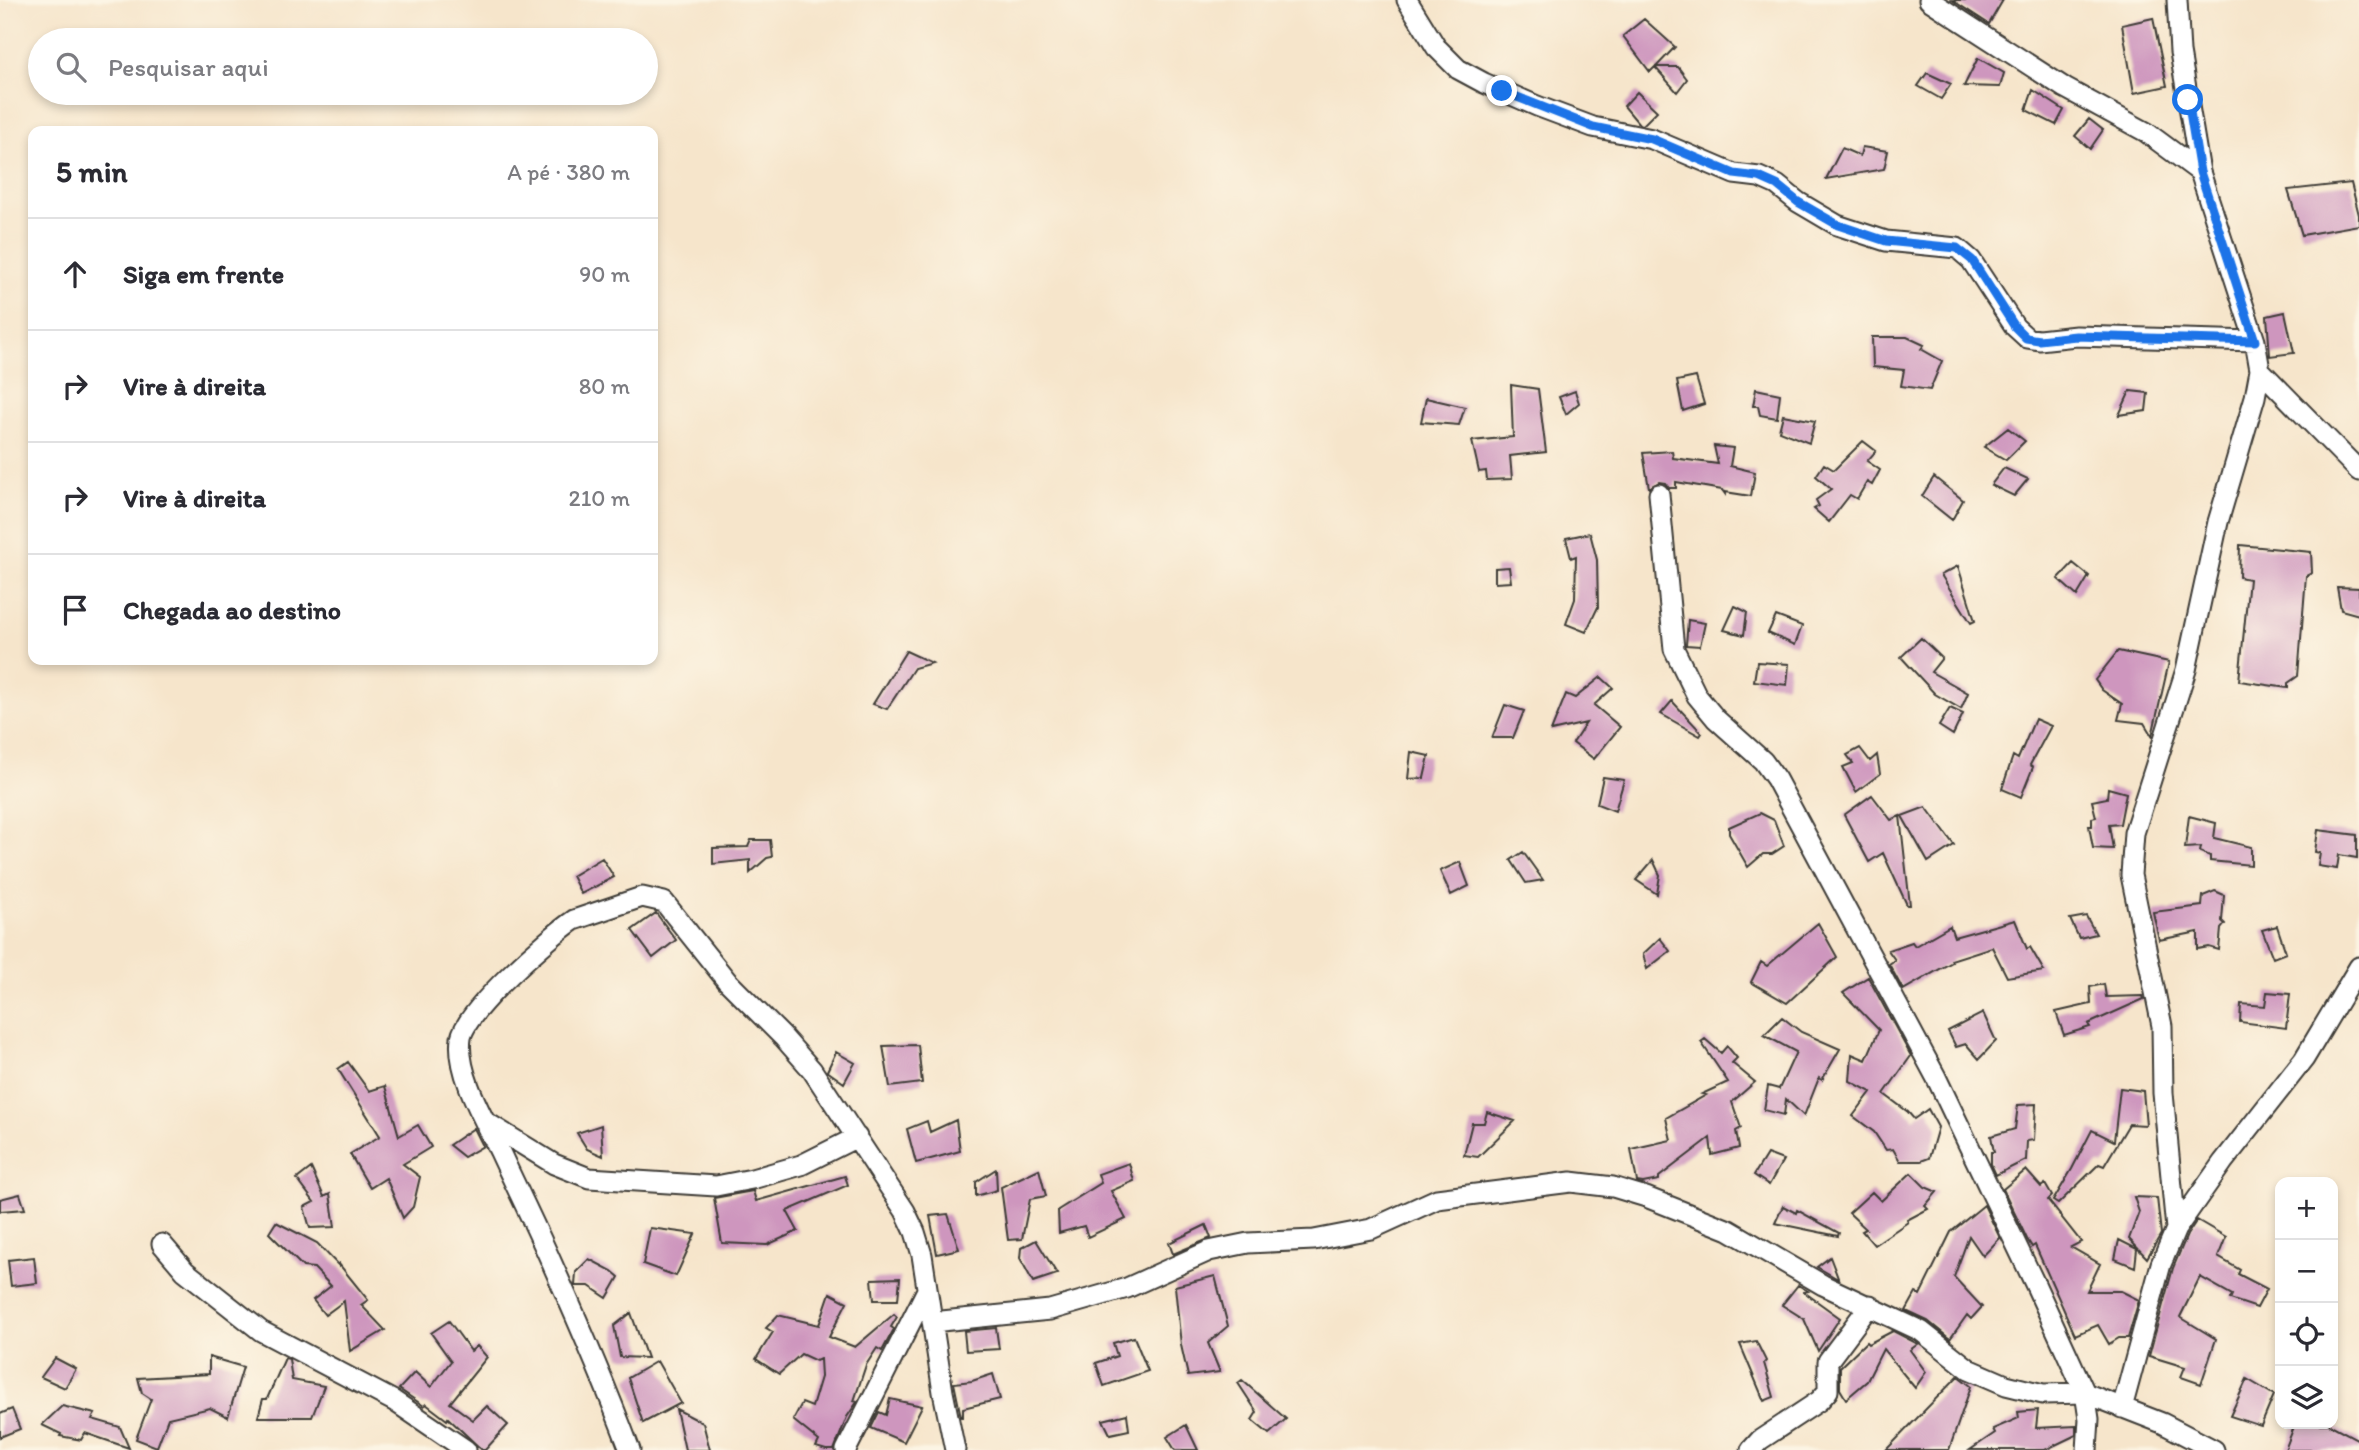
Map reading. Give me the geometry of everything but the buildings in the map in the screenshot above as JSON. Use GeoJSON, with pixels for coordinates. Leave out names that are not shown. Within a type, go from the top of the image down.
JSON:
{"type":"FeatureCollection","features":[{"type":"Feature","properties":{"kind":"street"},"geometry":{"type":"LineString","coordinates":[[1407,0],[1436,47],[1458,69],[1484,83],[1593,127],[1652,139],[1734,174],[1759,177],[1777,185],[1798,202],[1838,225],[1886,241],[1957,248],[1972,260],[2015,327],[2026,338],[2039,340],[2076,336],[2255,341]]}},
{"type":"Feature","properties":{"kind":"street"},"geometry":{"type":"LineString","coordinates":[[1929,0],[2065,88],[2146,132],[2200,172]]}},
{"type":"Feature","properties":{"kind":"street"},"geometry":{"type":"LineString","coordinates":[[2176,1229],[2163,1093],[2162,1026],[2131,875],[2131,850],[2148,787],[2186,670],[2218,522],[2255,397],[2260,370],[2255,341],[2200,172],[2180,52],[2177,0]]}},
{"type":"Feature","properties":{"kind":"street"},"geometry":{"type":"LineString","coordinates":[[2260,370],[2359,471]]}},
{"type":"Feature","properties":{"kind":"street"},"geometry":{"type":"LineString","coordinates":[[1659,494],[1674,649],[1696,696],[1716,719],[1763,761],[1776,779],[1936,1077],[2085,1393],[2090,1419],[2087,1450]]}},
{"type":"Feature","properties":{"kind":"street"},"geometry":{"type":"LineString","coordinates":[[630,1450],[555,1269],[470,1088],[460,1053],[462,1034],[472,1016],[524,962],[565,926],[574,920],[642,897],[664,902],[727,981],[783,1037],[811,1070],[905,1211],[915,1232],[955,1450]]}},
{"type":"Feature","properties":{"kind":"street"},"geometry":{"type":"LineString","coordinates":[[2122,1408],[2161,1264],[2176,1229],[2223,1162],[2304,1059],[2359,967]]}},
{"type":"Feature","properties":{"kind":"street"},"geometry":{"type":"LineString","coordinates":[[485,1121],[554,1164],[589,1178],[716,1186],[801,1165],[857,1137]]}},
{"type":"Feature","properties":{"kind":"street"},"geometry":{"type":"LineString","coordinates":[[932,1322],[1050,1310],[1127,1288],[1209,1251],[1248,1243],[1314,1240],[1371,1229],[1437,1199],[1571,1182],[1613,1187],[1646,1197],[1729,1230],[1823,1285],[1921,1331],[1969,1369],[2006,1385],[2043,1394],[2085,1393],[2162,1423],[2214,1450]]}},
{"type":"Feature","properties":{"kind":"street"},"geometry":{"type":"LineString","coordinates":[[162,1244],[185,1271],[261,1331],[394,1401],[466,1450]]}},
{"type":"Feature","properties":{"kind":"street"},"geometry":{"type":"LineString","coordinates":[[846,1450],[927,1290]]}},
{"type":"Feature","properties":{"kind":"street"},"geometry":{"type":"LineString","coordinates":[[1751,1450],[1759,1440],[1819,1401],[1828,1391],[1828,1361],[1870,1305]]}},
{"type":"Feature","properties":{"kind":"route"},"geometry":{"type":"LineString","coordinates":[[1502,91],[1593,127],[1652,139],[1734,174],[1759,177],[1777,185],[1798,202],[1838,225],[1886,241],[1957,248],[1972,260],[2015,327],[2026,338],[2039,340],[2076,336],[2255,341],[2200,172],[2188,100]]}}]}
